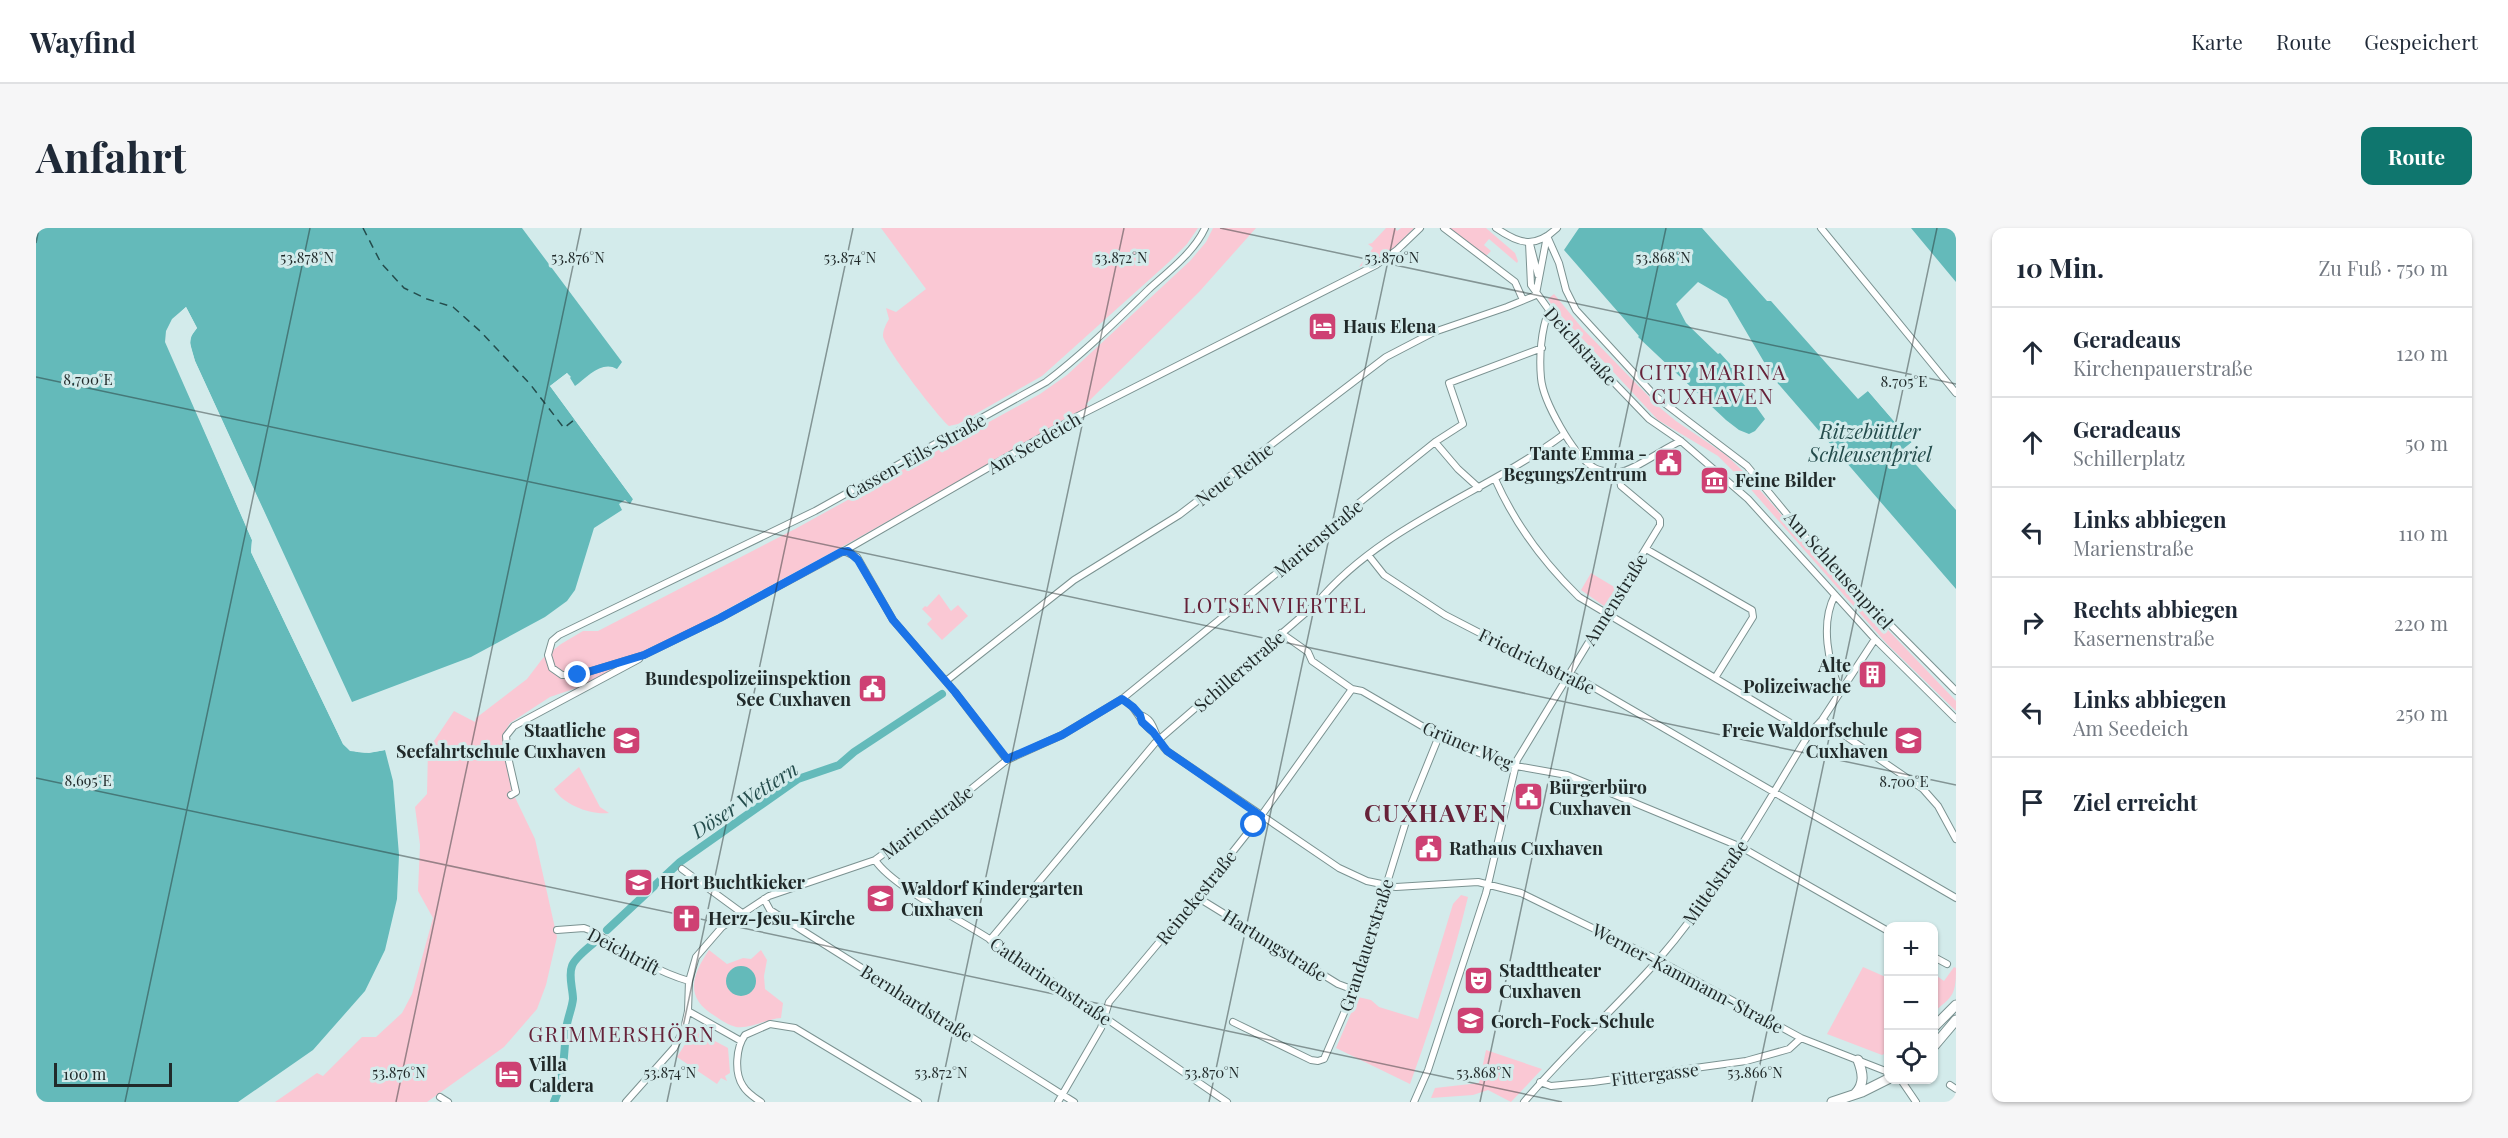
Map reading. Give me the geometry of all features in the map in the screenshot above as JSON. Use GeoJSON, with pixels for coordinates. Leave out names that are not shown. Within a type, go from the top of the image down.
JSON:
{"type":"FeatureCollection","features":[{"type":"Feature","properties":{"kind":"street","name":"Cassen-Eils-Straße"},"geometry":{"type":"LineString","coordinates":[[581,623],[815,511],[1032,391],[1063,369],[1141,297],[1193,247],[1205,228]]}},
{"type":"Feature","properties":{"kind":"street","name":"Am Seedeich"},"geometry":{"type":"LineString","coordinates":[[511,795],[516,792],[506,736],[514,726],[644,655],[720,618],[844,551],[1078,416],[1376,265],[1397,250],[1420,228]]}},
{"type":"Feature","properties":{"kind":"street"},"geometry":{"type":"LineString","coordinates":[[1444,228],[1515,282],[1523,300]]}},
{"type":"Feature","properties":{"kind":"street"},"geometry":{"type":"LineString","coordinates":[[1496,228],[1511,238],[1530,243],[1547,236],[1557,228]]}},
{"type":"Feature","properties":{"kind":"street"},"geometry":{"type":"LineString","coordinates":[[1821,228],[1956,393]]}},
{"type":"Feature","properties":{"kind":"street","name":"Deichstraße"},"geometry":{"type":"LineString","coordinates":[[1536,294],[1547,236]]}},
{"type":"Feature","properties":{"kind":"street","name":"Am Schleusenpriel"},"geometry":{"type":"LineString","coordinates":[[1547,236],[1559,263],[1566,290],[1576,310],[1655,396],[1747,466],[1818,552],[1956,692]]}},
{"type":"Feature","properties":{"kind":"street","name":"Deichstraße"},"geometry":{"type":"LineString","coordinates":[[1530,243],[1539,279]]}},
{"type":"Feature","properties":{"kind":"street","name":"Deichstraße"},"geometry":{"type":"LineString","coordinates":[[1530,243],[1531,285],[1549,310],[1649,419],[1681,441],[1748,499],[1875,639],[1956,718]]}},
{"type":"Feature","properties":{"kind":"street"},"geometry":{"type":"LineString","coordinates":[[1542,266],[1547,263],[1559,263]]}},
{"type":"Feature","properties":{"kind":"street","name":"Neue Reihe"},"geometry":{"type":"LineString","coordinates":[[946,681],[1074,580],[1179,515],[1386,357],[1434,332],[1536,294]]}},
{"type":"Feature","properties":{"kind":"street"},"geometry":{"type":"LineString","coordinates":[[1549,310],[1544,323],[1542,348],[1541,379],[1544,390],[1563,435],[1593,467],[1619,472],[1628,470],[1665,447],[1681,441]]}},
{"type":"Feature","properties":{"kind":"street","name":"Marienstraße"},"geometry":{"type":"LineString","coordinates":[[626,1102],[674,1048],[684,1029],[688,1011],[689,981],[701,949],[722,927],[764,899],[875,860],[955,802],[1007,759],[1062,735],[1122,699],[1435,442],[1463,424],[1449,383],[1542,348]]}},
{"type":"Feature","properties":{"kind":"street","name":"Schillerstraße"},"geometry":{"type":"LineString","coordinates":[[990,939],[1157,741],[1369,556],[1401,531],[1433,511],[1531,459],[1563,435]]}},
{"type":"Feature","properties":{"kind":"street"},"geometry":{"type":"LineString","coordinates":[[1435,442],[1458,469],[1479,488]]}},
{"type":"Feature","properties":{"kind":"street","name":"Annenstraße"},"geometry":{"type":"LineString","coordinates":[[1414,1102],[1428,1070],[1488,884],[1517,760],[1646,549],[1660,520],[1621,486],[1619,472]]}},
{"type":"Feature","properties":{"kind":"street"},"geometry":{"type":"LineString","coordinates":[[1495,479],[1509,511],[1552,571],[1579,597],[1809,734]]}},
{"type":"Feature","properties":{"kind":"street"},"geometry":{"type":"LineString","coordinates":[[1646,549],[1752,610],[1753,617],[1715,678]]}},
{"type":"Feature","properties":{"kind":"street"},"geometry":{"type":"LineString","coordinates":[[844,551],[857,557],[893,620],[946,681],[1007,759]]}},
{"type":"Feature","properties":{"kind":"street","name":"Friedrichstraße"},"geometry":{"type":"LineString","coordinates":[[1369,556],[1384,575],[1436,609],[1492,641],[1566,678],[1574,675],[1773,793]]}},
{"type":"Feature","properties":{"kind":"street"},"geometry":{"type":"LineString","coordinates":[[1835,595],[1828,608],[1827,624],[1833,675],[1841,692]]}},
{"type":"Feature","properties":{"kind":"street","name":"Am Seedeich"},"geometry":{"type":"LineString","coordinates":[[581,623],[559,635],[549,649],[549,661],[552,668],[562,675],[578,675],[644,655]]}},
{"type":"Feature","properties":{"kind":"street","name":"Grüner Weg"},"geometry":{"type":"LineString","coordinates":[[1281,633],[1308,652],[1312,661],[1352,689],[1362,691],[1439,736],[1516,766],[1567,775],[1742,847],[1884,929]]}},
{"type":"Feature","properties":{"kind":"street","name":"Mittelstraße"},"geometry":{"type":"LineString","coordinates":[[1524,1102],[1658,960],[1697,910],[1742,847],[1809,734],[1822,720],[1875,639]]}},
{"type":"Feature","properties":{"kind":"street","name":"Reinekestraße"},"geometry":{"type":"LineString","coordinates":[[1058,1102],[1101,1028],[1109,1002],[1261,816],[1352,689]]}},
{"type":"Feature","properties":{"kind":"street"},"geometry":{"type":"LineString","coordinates":[[1122,699],[1140,715],[1148,717],[1153,724],[1153,732],[1157,741]]}},
{"type":"Feature","properties":{"kind":"street"},"geometry":{"type":"LineString","coordinates":[[1822,720],[1923,789],[1938,806],[1956,839]]}},
{"type":"Feature","properties":{"kind":"street","name":"Grandauerstraße"},"geometry":{"type":"LineString","coordinates":[[1233,1022],[1318,1061],[1324,1059],[1354,990],[1416,789],[1439,736]]}},
{"type":"Feature","properties":{"kind":"street","name":"Werner-Kammann-Straße"},"geometry":{"type":"LineString","coordinates":[[1157,741],[1167,751],[1261,816],[1339,868],[1367,881],[1386,886],[1413,887],[1478,882],[1538,900],[1658,960],[1801,1038],[1884,1070]]}},
{"type":"Feature","properties":{"kind":"street"},"geometry":{"type":"LineString","coordinates":[[1773,793],[1956,898]]}},
{"type":"Feature","properties":{"kind":"street","name":"Catharinenstraße"},"geometry":{"type":"LineString","coordinates":[[875,860],[881,869],[896,881],[990,939],[1227,1102]]}},
{"type":"Feature","properties":{"kind":"street"},"geometry":{"type":"LineString","coordinates":[[682,869],[742,913]]}},
{"type":"Feature","properties":{"kind":"street","name":"Hartungstraße"},"geometry":{"type":"LineString","coordinates":[[1197,897],[1338,984],[1354,990]]}},
{"type":"Feature","properties":{"kind":"street","name":"Bernhardstraße"},"geometry":{"type":"LineString","coordinates":[[764,899],[770,910],[1074,1102]]}},
{"type":"Feature","properties":{"kind":"street","name":"Deichtrift"},"geometry":{"type":"LineString","coordinates":[[557,930],[584,928],[592,930],[646,964],[671,976],[689,981]]}},
{"type":"Feature","properties":{"kind":"street"},"geometry":{"type":"LineString","coordinates":[[1938,959],[1947,964]]}},
{"type":"Feature","properties":{"kind":"street"},"geometry":{"type":"LineString","coordinates":[[1938,1023],[1956,1005]]}},
{"type":"Feature","properties":{"kind":"street"},"geometry":{"type":"LineString","coordinates":[[688,1011],[741,1041]]}},
{"type":"Feature","properties":{"kind":"street"},"geometry":{"type":"LineString","coordinates":[[1938,1041],[1956,1020]]}},
{"type":"Feature","properties":{"kind":"street"},"geometry":{"type":"LineString","coordinates":[[761,1102],[751,1096],[742,1086],[738,1068],[741,1041],[745,1035],[770,1024],[795,1028],[918,1102]]}},
{"type":"Feature","properties":{"kind":"street","name":"Fittergasse"},"geometry":{"type":"LineString","coordinates":[[1540,1083],[1551,1086],[1600,1082],[1746,1061],[1789,1049],[1801,1038]]}},
{"type":"Feature","properties":{"kind":"street"},"geometry":{"type":"LineString","coordinates":[[1853,1096],[1862,1085],[1862,1071],[1858,1060]]}},
{"type":"Feature","properties":{"kind":"street"},"geometry":{"type":"LineString","coordinates":[[1832,1102],[1853,1096],[1884,1081]]}},
{"type":"Feature","properties":{"kind":"street"},"geometry":{"type":"LineString","coordinates":[[1904,1084],[1916,1102]]}},
{"type":"Feature","properties":{"kind":"street"},"geometry":{"type":"LineString","coordinates":[[1950,1085],[1956,1089]]}},
{"type":"Feature","properties":{"kind":"street"},"geometry":{"type":"LineString","coordinates":[[440,1097],[448,1102]]}},
{"type":"Feature","properties":{"kind":"shaded area"},"geometry":{"type":"Polygon","coordinates":[[[881,228],[1198,228],[1187,244],[1169,262],[1042,376],[958,424],[949,426],[892,354],[883,336],[889,319],[886,308],[896,312],[926,289],[881,228]]]}},
{"type":"Feature","properties":{"kind":"shaded area"},"geometry":{"type":"Polygon","coordinates":[[[1213,228],[1256,228],[1199,292],[1086,404],[1089,407],[858,538],[698,625],[647,649],[626,666],[591,683],[550,697],[510,723],[504,733],[511,789],[535,839],[557,937],[546,985],[537,1009],[504,1047],[427,1102],[275,1102],[317,1073],[323,1076],[362,1037],[376,1037],[402,1013],[412,994],[433,918],[418,891],[420,845],[415,807],[427,794],[428,750],[454,711],[475,722],[476,718],[527,679],[543,658],[583,631],[598,631],[795,529],[1040,394],[1067,375],[1190,261],[1206,242],[1213,228]]]}},
{"type":"Feature","properties":{"kind":"shaded area"},"geometry":{"type":"Polygon","coordinates":[[[1386,228],[1395,228],[1397,231],[1401,228],[1414,228],[1391,252],[1359,267],[1373,248],[1368,244],[1372,243],[1386,228]]]}},
{"type":"Feature","properties":{"kind":"shaded area"},"geometry":{"type":"Polygon","coordinates":[[[1448,228],[1486,228],[1515,253],[1518,261],[1517,263],[1489,239],[1484,245],[1491,251],[1486,256],[1448,228]]]}},
{"type":"Feature","properties":{"kind":"shaded area"},"geometry":{"type":"Polygon","coordinates":[[[1554,294],[1582,328],[1659,407],[1726,455],[1745,473],[1819,558],[1956,701],[1956,711],[1887,644],[1747,485],[1718,456],[1658,420],[1553,307],[1548,299],[1554,294]]]}},
{"type":"Feature","properties":{"kind":"shaded area"},"geometry":{"type":"Polygon","coordinates":[[[1591,573],[1616,588],[1604,606],[1581,590],[1591,573]]]}},
{"type":"Feature","properties":{"kind":"shaded area"},"geometry":{"type":"Polygon","coordinates":[[[939,594],[951,611],[958,605],[968,616],[942,640],[927,624],[932,619],[922,609],[927,607],[939,594]]]}},
{"type":"Feature","properties":{"kind":"shaded area"},"geometry":{"type":"Polygon","coordinates":[[[579,767],[600,807],[609,813],[578,808],[564,800],[554,789],[579,767]]]}},
{"type":"Feature","properties":{"kind":"shaded area"},"geometry":{"type":"Polygon","coordinates":[[[1461,895],[1468,897],[1462,921],[1442,991],[1410,1084],[1336,1048],[1358,997],[1371,1000],[1379,1007],[1418,1019],[1453,904],[1461,895]]]}},
{"type":"Feature","properties":{"kind":"shaded area"},"geometry":{"type":"Polygon","coordinates":[[[709,950],[727,964],[743,958],[751,959],[761,950],[767,960],[764,976],[765,989],[783,1003],[781,1018],[747,1027],[736,1027],[705,1009],[695,994],[694,986],[698,968],[709,950]]]}},
{"type":"Feature","properties":{"kind":"shaded area"},"geometry":{"type":"Polygon","coordinates":[[[1863,967],[1884,976],[1884,1054],[1827,1034],[1863,967]]]}},
{"type":"Feature","properties":{"kind":"shaded area"},"geometry":{"type":"Polygon","coordinates":[[[1954,967],[1956,968],[1954,990],[1938,1008],[1938,977],[1944,981],[1954,967]]]}},
{"type":"Feature","properties":{"kind":"shaded area"},"geometry":{"type":"Polygon","coordinates":[[[694,1030],[728,1048],[730,1073],[725,1076],[727,1081],[721,1078],[717,1084],[677,1057],[694,1030]]]}},
{"type":"Feature","properties":{"kind":"shaded area"},"geometry":{"type":"Polygon","coordinates":[[[1486,1050],[1542,1069],[1511,1102],[1488,1090],[1473,1095],[1431,1098],[1435,1088],[1479,1083],[1486,1050]]]}},
{"type":"Feature","properties":{"kind":"water"},"geometry":{"type":"Polygon","coordinates":[[[36,228],[522,228],[622,362],[617,369],[600,368],[575,386],[567,373],[550,386],[633,499],[630,504],[625,500],[619,504],[622,510],[594,528],[575,590],[567,601],[545,617],[471,657],[352,702],[195,361],[190,340],[197,328],[186,307],[170,326],[166,342],[252,540],[251,552],[343,744],[357,752],[385,750],[393,781],[399,855],[397,899],[385,950],[365,991],[313,1050],[238,1102],[36,1102],[36,228]]]}},
{"type":"Feature","properties":{"kind":"water","name":"Ritzebüttler Schleusenpriel"},"geometry":{"type":"Polygon","coordinates":[[[1579,228],[1702,228],[1858,399],[1868,391],[1912,442],[1903,450],[1956,510],[1956,589],[1774,379],[1727,299],[1698,282],[1676,304],[1686,323],[1718,354],[1720,353],[1759,401],[1755,405],[1765,419],[1755,431],[1749,434],[1726,420],[1638,337],[1564,250],[1579,228]]]}},
{"type":"Feature","properties":{"kind":"water"},"geometry":{"type":"Polygon","coordinates":[[[1911,228],[1956,228],[1956,282],[1911,228]]]}},
{"type":"Feature","properties":{"kind":"water"},"geometry":{"type":"Polygon","coordinates":[[[741,966],[752,970],[756,981],[752,992],[741,996],[730,992],[726,981],[730,970],[741,966]]]}},
{"type":"Feature","properties":{"kind":"pier"},"geometry":{"type":"Polygon","coordinates":[[[186,307],[197,328],[191,336],[190,343],[195,361],[352,705],[192,362],[187,343],[188,335],[194,328],[185,312],[175,321],[169,332],[169,342],[255,538],[254,551],[346,743],[352,749],[384,748],[385,750],[369,753],[350,751],[343,744],[251,552],[252,540],[165,342],[166,331],[172,319],[186,307]]]}},
{"type":"Feature","properties":{"kind":"pier"},"geometry":{"type":"Polygon","coordinates":[[[567,373],[571,377],[567,380],[566,377],[554,387],[636,499],[633,499],[550,386],[567,373]]]}},
{"type":"Feature","properties":{"kind":"pier"},"geometry":{"type":"Polygon","coordinates":[[[1871,389],[1914,440],[1914,444],[1907,450],[1955,504],[1953,506],[1903,449],[1912,442],[1868,391],[1871,389]]]}},
{"type":"Feature","properties":{"kind":"waterway","name":"Döser Wettern"},"geometry":{"type":"LineString","coordinates":[[607,930],[680,862],[798,779],[839,765],[854,752],[942,694]]}},
{"type":"Feature","properties":{"kind":"waterway","name":"Döser Wettern"},"geometry":{"type":"LineString","coordinates":[[554,1102],[562,1075],[567,1026],[573,999],[571,970],[576,959],[597,940]]}},
{"type":"Feature","properties":{"kind":"ferry route"},"geometry":{"type":"LineString","coordinates":[[363,228],[381,263],[404,288],[427,299],[453,307],[480,331],[530,384],[564,428],[574,420]]}},
{"type":"Feature","properties":{"kind":"place","name":"Haus Elena"},"geometry":{"type":"Point","coordinates":[1322,326]}},
{"type":"Feature","properties":{"kind":"place","name":"Tante Emma - BegungsZentrum"},"geometry":{"type":"Point","coordinates":[1668,463]}},
{"type":"Feature","properties":{"kind":"place","name":"Feine Bilder"},"geometry":{"type":"Point","coordinates":[1714,480]}},
{"type":"Feature","properties":{"kind":"place","name":"Alte Polizeiwache"},"geometry":{"type":"Point","coordinates":[1872,675]}},
{"type":"Feature","properties":{"kind":"place","name":"Bundespolizeiinspektion See Cuxhaven"},"geometry":{"type":"Point","coordinates":[872,688]}},
{"type":"Feature","properties":{"kind":"place","name":"Staatliche Seefahrtschule Cuxhaven"},"geometry":{"type":"Point","coordinates":[627,740]}},
{"type":"Feature","properties":{"kind":"place","name":"Freie Waldorfschule Cuxhaven"},"geometry":{"type":"Point","coordinates":[1909,740]}},
{"type":"Feature","properties":{"kind":"place","name":"Bürgerbüro Cuxhaven"},"geometry":{"type":"Point","coordinates":[1528,797]}},
{"type":"Feature","properties":{"kind":"place","name":"Rathaus Cuxhaven"},"geometry":{"type":"Point","coordinates":[1428,848]}},
{"type":"Feature","properties":{"kind":"place","name":"Hort Buchtkieker"},"geometry":{"type":"Point","coordinates":[639,882]}},
{"type":"Feature","properties":{"kind":"place","name":"Waldorf Kindergarten Cuxhaven"},"geometry":{"type":"Point","coordinates":[880,898]}},
{"type":"Feature","properties":{"kind":"place","name":"Herz-Jesu-Kirche"},"geometry":{"type":"Point","coordinates":[687,918]}},
{"type":"Feature","properties":{"kind":"place","name":"Stadttheater Cuxhaven"},"geometry":{"type":"Point","coordinates":[1478,980]}},
{"type":"Feature","properties":{"kind":"place","name":"Gorch-Fock-Schule"},"geometry":{"type":"Point","coordinates":[1470,1021]}},
{"type":"Feature","properties":{"kind":"place","name":"Villa Caldera"},"geometry":{"type":"Point","coordinates":[508,1074]}},
{"type":"Feature","properties":{"kind":"district","name":"CITY MARINA CUXHAVEN"},"geometry":{"type":"Point","coordinates":[1713,383]}},
{"type":"Feature","properties":{"kind":"district","name":"LOTSENVIERTEL"},"geometry":{"type":"Point","coordinates":[1275,604]}},
{"type":"Feature","properties":{"kind":"district","name":"CUXHAVEN"},"geometry":{"type":"Point","coordinates":[1436,812]}},
{"type":"Feature","properties":{"kind":"district","name":"GRIMMERSHÖRN"},"geometry":{"type":"Point","coordinates":[622,1033]}},
{"type":"Feature","properties":{"kind":"route"},"geometry":{"type":"LineString","coordinates":[[578,675],[644,655],[720,618],[841,552],[848,551],[858,560],[893,620],[946,681],[1007,759],[1062,735],[1122,699],[1140,715],[1142,722],[1153,732],[1157,741],[1167,751],[1261,816],[1254,825]]}}]}
